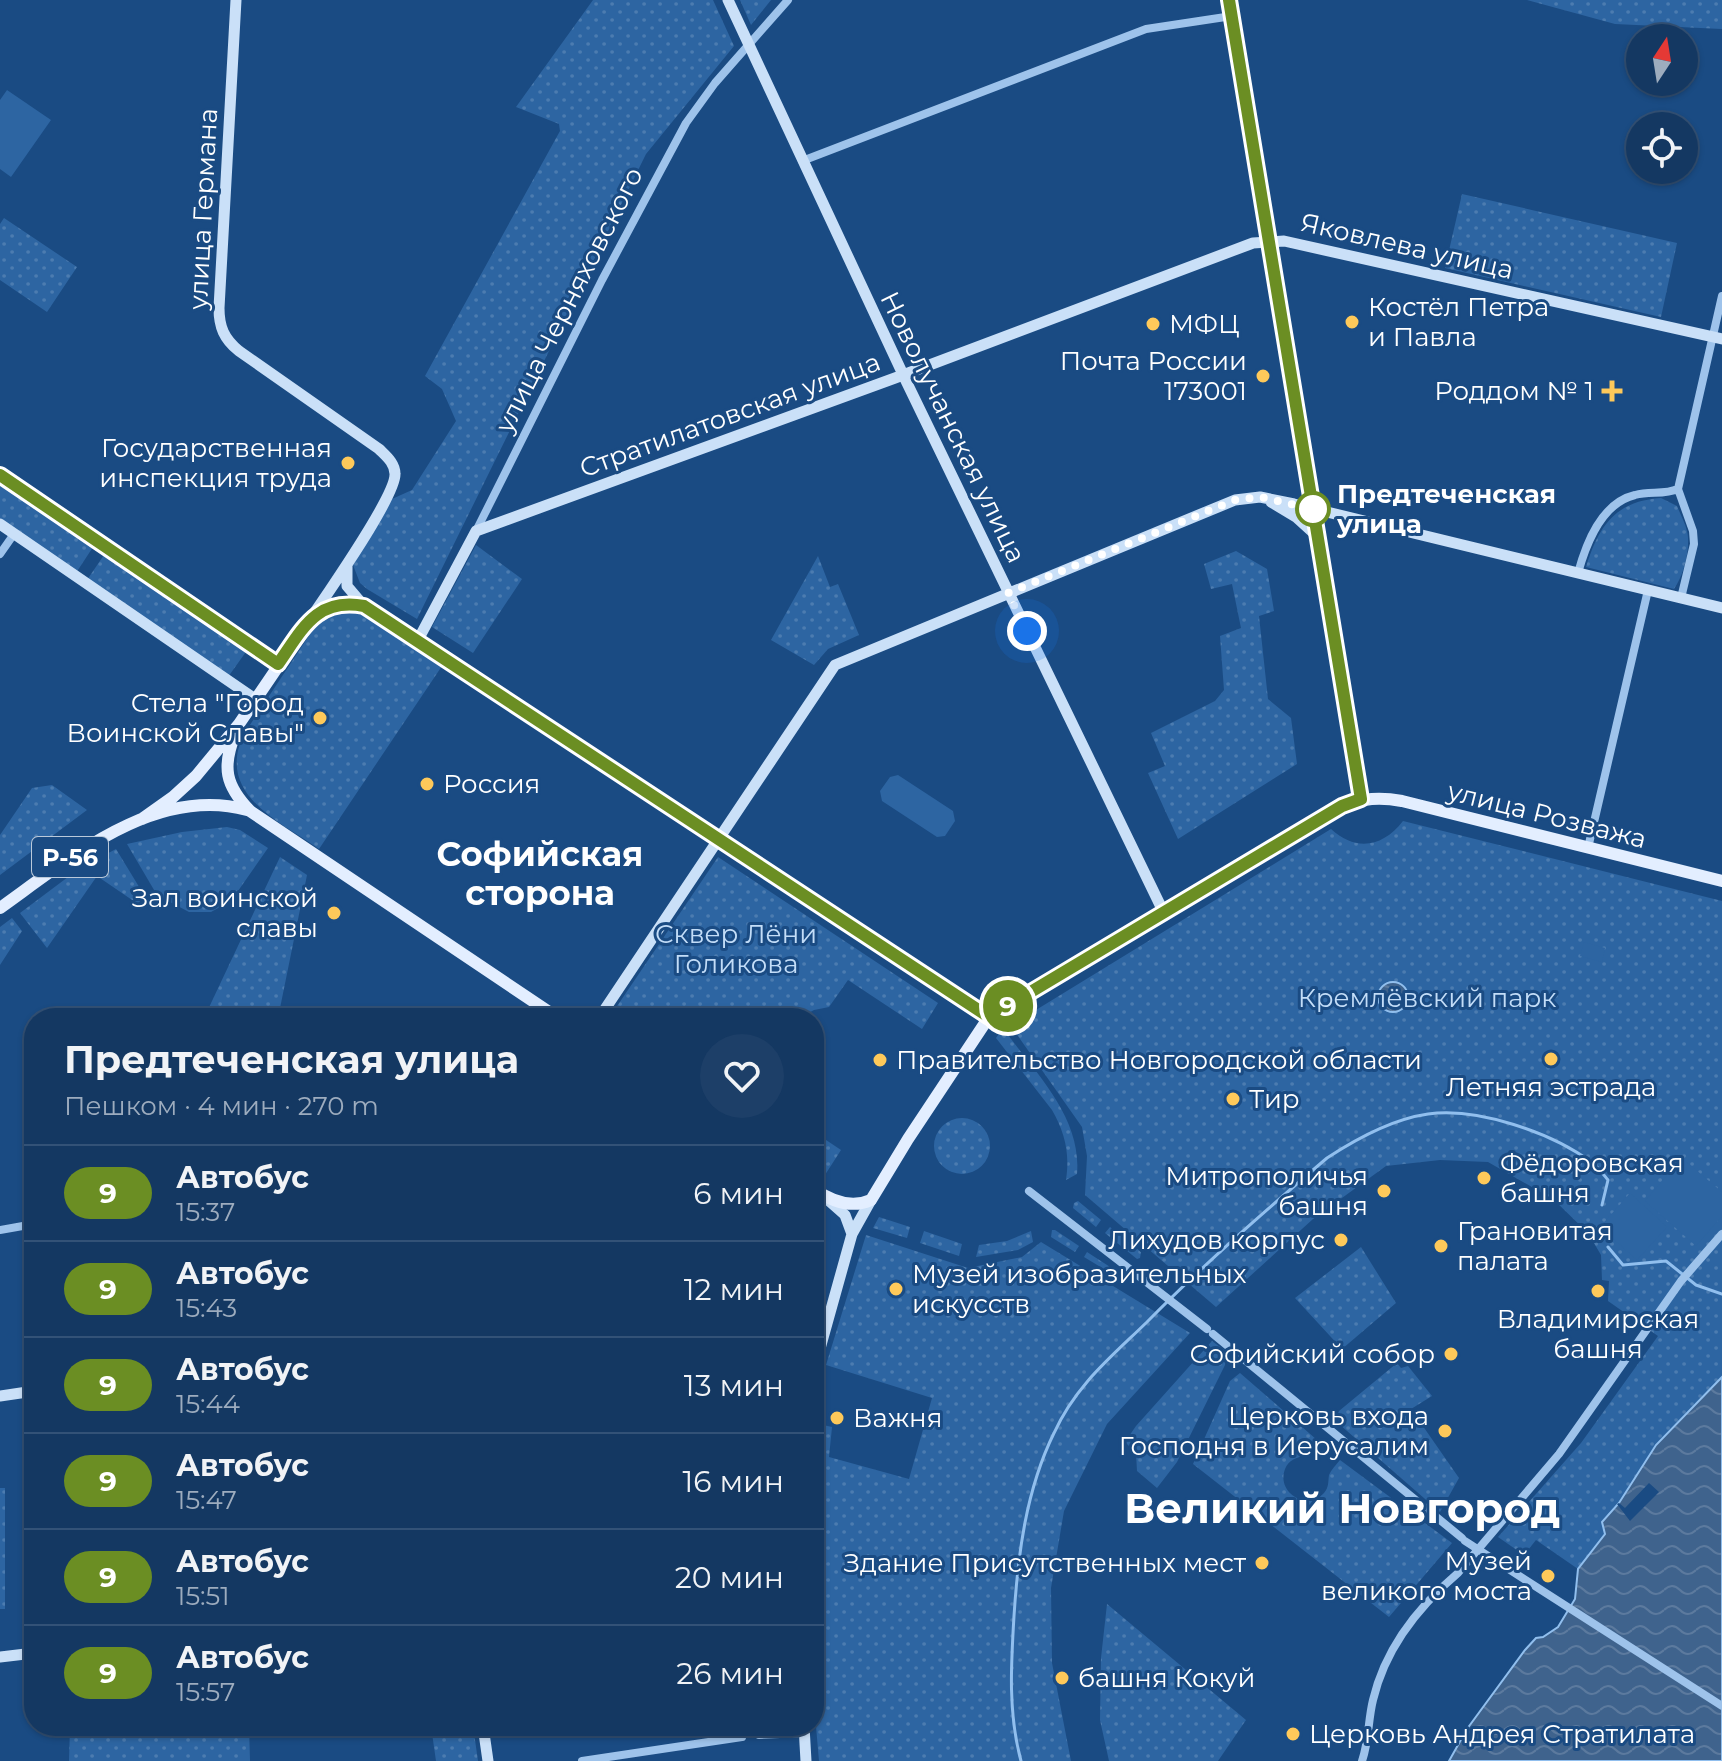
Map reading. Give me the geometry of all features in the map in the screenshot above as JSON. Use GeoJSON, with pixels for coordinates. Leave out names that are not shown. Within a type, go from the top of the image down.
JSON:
{"type":"FeatureCollection","features":[{"type":"Feature","properties":{"kind":"main road"},"geometry":{"type":"LineString","coordinates":[[824,1194],[852,1204],[871,1200],[989,1017],[1342,806],[1361,799],[1229,0]]}},
{"type":"Feature","properties":{"kind":"main road"},"geometry":{"type":"LineString","coordinates":[[142,819],[196,776],[239,724],[311,618],[338,605],[364,606],[989,1017]]}},
{"type":"Feature","properties":{"kind":"main road"},"geometry":{"type":"LineString","coordinates":[[239,724],[226,768],[233,792],[250,811],[543,1008]]}},
{"type":"Feature","properties":{"kind":"main road","name":"улица Розважа"},"geometry":{"type":"LineString","coordinates":[[1361,799],[1402,801],[1722,881]]}},
{"type":"Feature","properties":{"kind":"main road"},"geometry":{"type":"LineString","coordinates":[[142,819],[209,805],[228,805],[250,811]]}},
{"type":"Feature","properties":{"kind":"main road","name":"Р-56"},"geometry":{"type":"LineString","coordinates":[[0,908],[75,854],[142,819]]}},
{"type":"Feature","properties":{"kind":"street","name":"улица Германа"},"geometry":{"type":"LineString","coordinates":[[236,0],[220,325],[228,341],[239,351],[371,443],[391,462],[395,477],[389,496],[348,562]]}},
{"type":"Feature","properties":{"kind":"street","name":"Новолучанская улица"},"geometry":{"type":"LineString","coordinates":[[728,0],[903,375],[1164,913]]}},
{"type":"Feature","properties":{"kind":"street","name":"улица Черняховского"},"geometry":{"type":"LineString","coordinates":[[418,640],[686,123],[715,83],[788,0]]}},
{"type":"Feature","properties":{"kind":"street"},"geometry":{"type":"LineString","coordinates":[[802,161],[1146,29],[1232,16]]}},
{"type":"Feature","properties":{"kind":"street","name":"Яковлева улица"},"geometry":{"type":"LineString","coordinates":[[1270,240],[1370,259],[1717,338]]}},
{"type":"Feature","properties":{"kind":"street","name":"Стратилатовская улица"},"geometry":{"type":"LineString","coordinates":[[476,531],[903,375],[1246,245],[1270,240]]}},
{"type":"Feature","properties":{"kind":"street"},"geometry":{"type":"LineString","coordinates":[[1681,598],[1694,544],[1693,531],[1678,489],[1717,338],[1722,296]]}},
{"type":"Feature","properties":{"kind":"street"},"geometry":{"type":"LineString","coordinates":[[0,475],[278,664]]}},
{"type":"Feature","properties":{"kind":"street"},"geometry":{"type":"LineString","coordinates":[[1578,573],[1593,531],[1611,509],[1635,495],[1668,493],[1678,489]]}},
{"type":"Feature","properties":{"kind":"street"},"geometry":{"type":"LineString","coordinates":[[1260,497],[1296,517],[1318,537]]}},
{"type":"Feature","properties":{"kind":"street"},"geometry":{"type":"LineString","coordinates":[[606,1008],[835,665],[1235,500],[1260,497],[1722,608]]}},
{"type":"Feature","properties":{"kind":"street"},"geometry":{"type":"LineString","coordinates":[[0,524],[255,699]]}},
{"type":"Feature","properties":{"kind":"street"},"geometry":{"type":"LineString","coordinates":[[0,554],[14,534]]}},
{"type":"Feature","properties":{"kind":"street"},"geometry":{"type":"LineString","coordinates":[[348,562],[347,586],[364,606]]}},
{"type":"Feature","properties":{"kind":"street"},"geometry":{"type":"LineString","coordinates":[[311,618],[348,562]]}},
{"type":"Feature","properties":{"kind":"street"},"geometry":{"type":"LineString","coordinates":[[1588,848],[1648,590]]}},
{"type":"Feature","properties":{"kind":"street"},"geometry":{"type":"LineString","coordinates":[[1029,1191],[1190,1314],[1463,1540],[1722,1706]]}},
{"type":"Feature","properties":{"kind":"street"},"geometry":{"type":"LineString","coordinates":[[824,1198],[845,1215],[852,1234]]}},
{"type":"Feature","properties":{"kind":"street"},"geometry":{"type":"LineString","coordinates":[[824,1334],[852,1234],[871,1200]]}},
{"type":"Feature","properties":{"kind":"street"},"geometry":{"type":"LineString","coordinates":[[0,1230],[24,1226]]}},
{"type":"Feature","properties":{"kind":"street"},"geometry":{"type":"LineString","coordinates":[[1362,1761],[1379,1679],[1393,1650],[1425,1604],[1478,1550],[1559,1454],[1681,1281],[1722,1234]]}},
{"type":"Feature","properties":{"kind":"street"},"geometry":{"type":"LineString","coordinates":[[0,1396],[24,1392]]}},
{"type":"Feature","properties":{"kind":"street"},"geometry":{"type":"LineString","coordinates":[[0,1657],[24,1654]]}},
{"type":"Feature","properties":{"kind":"street"},"geometry":{"type":"LineString","coordinates":[[484,1736],[488,1761]]}},
{"type":"Feature","properties":{"kind":"street"},"geometry":{"type":"LineString","coordinates":[[804,1736],[805,1758]]}},
{"type":"Feature","properties":{"kind":"street"},"geometry":{"type":"LineString","coordinates":[[582,1761],[740,1737]]}},
{"type":"Feature","properties":{"kind":"green space"},"geometry":{"type":"Polygon","coordinates":[[[593,0],[713,0],[734,46],[646,154],[417,619],[367,589],[360,583],[353,565],[392,499],[412,490],[456,421],[442,389],[425,376],[560,131],[559,124],[516,107],[593,0]]]}},
{"type":"Feature","properties":{"kind":"green space"},"geometry":{"type":"Polygon","coordinates":[[[740,0],[771,0],[751,25],[740,0]]]}},
{"type":"Feature","properties":{"kind":"green space"},"geometry":{"type":"Polygon","coordinates":[[[1527,0],[1722,0],[1722,29],[1698,28],[1698,24],[1615,24],[1527,0]]]}},
{"type":"Feature","properties":{"kind":"green space"},"geometry":{"type":"Polygon","coordinates":[[[7,90],[51,120],[11,177],[0,169],[0,100],[7,90]]]}},
{"type":"Feature","properties":{"kind":"green space"},"geometry":{"type":"Polygon","coordinates":[[[1462,194],[1677,243],[1661,317],[1445,268],[1462,194]]]}},
{"type":"Feature","properties":{"kind":"green space"},"geometry":{"type":"Polygon","coordinates":[[[4,218],[77,267],[47,312],[0,280],[0,224],[4,218]]]}},
{"type":"Feature","properties":{"kind":"green space"},"geometry":{"type":"Polygon","coordinates":[[[0,480],[95,544],[76,573],[0,520],[0,480]]]}},
{"type":"Feature","properties":{"kind":"green space"},"geometry":{"type":"Polygon","coordinates":[[[1661,498],[1677,506],[1688,538],[1686,561],[1674,589],[1586,567],[1597,539],[1612,518],[1632,504],[1661,498]]]}},
{"type":"Feature","properties":{"kind":"green space"},"geometry":{"type":"Polygon","coordinates":[[[476,545],[522,579],[473,653],[432,627],[476,545]]]}},
{"type":"Feature","properties":{"kind":"green space"},"geometry":{"type":"Polygon","coordinates":[[[1236,551],[1267,569],[1274,611],[1259,616],[1268,699],[1291,718],[1297,764],[1178,839],[1148,773],[1165,766],[1151,733],[1215,701],[1224,690],[1220,636],[1241,628],[1232,584],[1211,589],[1204,564],[1236,551]]]}},
{"type":"Feature","properties":{"kind":"green space"},"geometry":{"type":"Polygon","coordinates":[[[106,552],[248,649],[228,677],[87,580],[106,552]]]}},
{"type":"Feature","properties":{"kind":"green space"},"geometry":{"type":"Polygon","coordinates":[[[818,556],[830,587],[838,584],[859,635],[828,649],[814,665],[771,640],[818,556]]]}},
{"type":"Feature","properties":{"kind":"green space"},"geometry":{"type":"Polygon","coordinates":[[[365,612],[444,663],[319,849],[256,804],[244,789],[238,773],[237,755],[244,734],[318,622],[327,615],[365,612]]]}},
{"type":"Feature","properties":{"kind":"green space"},"geometry":{"type":"Polygon","coordinates":[[[898,775],[953,811],[955,821],[945,836],[937,837],[882,801],[880,791],[890,777],[898,775]]]}},
{"type":"Feature","properties":{"kind":"green space"},"geometry":{"type":"Polygon","coordinates":[[[52,785],[87,810],[0,875],[0,835],[32,788],[52,785]]]}},
{"type":"Feature","properties":{"kind":"green space","name":"Кремлёвский парк"},"geometry":{"type":"Polygon","coordinates":[[[1403,821],[1722,901],[1722,1377],[1656,1445],[1619,1503],[1602,1522],[1605,1534],[1578,1569],[1536,1540],[1524,1555],[1498,1537],[1581,1443],[1658,1336],[1608,1301],[1609,1281],[1602,1280],[1601,1255],[1588,1233],[1553,1199],[1488,1162],[1440,1160],[1386,1166],[1313,1219],[1216,1307],[1085,1195],[1087,1156],[1082,1127],[1013,1029],[1018,1021],[1331,829],[1350,841],[1369,843],[1387,836],[1403,821]]]}},
{"type":"Feature","properties":{"kind":"green space"},"geometry":{"type":"Polygon","coordinates":[[[227,827],[240,830],[268,848],[231,901],[211,912],[189,912],[157,895],[127,844],[182,832],[227,827]]]}},
{"type":"Feature","properties":{"kind":"green space"},"geometry":{"type":"Polygon","coordinates":[[[116,849],[144,895],[138,904],[97,876],[47,948],[20,913],[80,868],[116,849]]]}},
{"type":"Feature","properties":{"kind":"green space"},"geometry":{"type":"Polygon","coordinates":[[[280,857],[307,875],[280,1008],[209,1008],[280,857]]]}},
{"type":"Feature","properties":{"kind":"green space","name":"Сквер Лёни Голикова"},"geometry":{"type":"Polygon","coordinates":[[[718,857],[938,1003],[922,1029],[848,980],[829,1007],[824,1008],[616,1008],[718,857]]]}},
{"type":"Feature","properties":{"kind":"green space"},"geometry":{"type":"Polygon","coordinates":[[[12,918],[22,931],[0,965],[0,927],[12,918]]]}},
{"type":"Feature","properties":{"kind":"green space"},"geometry":{"type":"Polygon","coordinates":[[[1584,942],[1605,948],[1602,962],[1580,956],[1584,942]]]}},
{"type":"Feature","properties":{"kind":"green space"},"geometry":{"type":"Polygon","coordinates":[[[1003,1028],[1054,1096],[1072,1133],[1077,1153],[1077,1174],[1066,1180],[1067,1152],[1060,1127],[1052,1110],[996,1038],[1003,1028]]]}},
{"type":"Feature","properties":{"kind":"green space"},"geometry":{"type":"Polygon","coordinates":[[[962,1118],[982,1126],[990,1146],[982,1166],[962,1174],[942,1166],[934,1146],[942,1126],[962,1118]]]}},
{"type":"Feature","properties":{"kind":"green space"},"geometry":{"type":"Polygon","coordinates":[[[824,1139],[841,1150],[824,1176],[824,1139]]]}},
{"type":"Feature","properties":{"kind":"green space"},"geometry":{"type":"Polygon","coordinates":[[[1682,1158],[1722,1192],[1722,1216],[1696,1246],[1645,1201],[1682,1158]]]}},
{"type":"Feature","properties":{"kind":"green space"},"geometry":{"type":"Polygon","coordinates":[[[1630,1193],[1667,1227],[1637,1260],[1600,1227],[1630,1193]]]}},
{"type":"Feature","properties":{"kind":"green space"},"geometry":{"type":"Polygon","coordinates":[[[1078,1201],[1101,1220],[1096,1227],[1073,1208],[1078,1201]]]}},
{"type":"Feature","properties":{"kind":"green space"},"geometry":{"type":"Polygon","coordinates":[[[879,1217],[910,1227],[907,1238],[873,1228],[879,1217]]]}},
{"type":"Feature","properties":{"kind":"green space"},"geometry":{"type":"Polygon","coordinates":[[[1110,1227],[1141,1252],[1140,1258],[1137,1259],[1105,1233],[1110,1227]]]}},
{"type":"Feature","properties":{"kind":"green space"},"geometry":{"type":"Polygon","coordinates":[[[1052,1230],[1079,1246],[1075,1252],[1051,1237],[1052,1230]]]}},
{"type":"Feature","properties":{"kind":"green space"},"geometry":{"type":"Polygon","coordinates":[[[924,1231],[962,1244],[959,1256],[920,1243],[924,1231]]]}},
{"type":"Feature","properties":{"kind":"green space"},"geometry":{"type":"Polygon","coordinates":[[[1031,1231],[1033,1242],[1018,1250],[976,1257],[979,1245],[1007,1241],[1031,1231]]]}},
{"type":"Feature","properties":{"kind":"green space"},"geometry":{"type":"Polygon","coordinates":[[[866,1235],[968,1268],[1022,1257],[1041,1242],[1190,1333],[1107,1424],[1064,1511],[1051,1588],[1052,1663],[1071,1761],[819,1761],[817,1736],[824,1736],[824,1425],[832,1427],[829,1457],[909,1479],[932,1398],[826,1365],[866,1235]]]}},
{"type":"Feature","properties":{"kind":"green space"},"geometry":{"type":"Polygon","coordinates":[[[1361,1247],[1396,1303],[1342,1349],[1295,1298],[1361,1247]]]}},
{"type":"Feature","properties":{"kind":"green space"},"geometry":{"type":"Polygon","coordinates":[[[1087,1252],[1124,1276],[1124,1279],[1084,1257],[1087,1252]]]}},
{"type":"Feature","properties":{"kind":"green space"},"geometry":{"type":"Polygon","coordinates":[[[1212,1341],[1227,1352],[1225,1365],[1177,1462],[1157,1488],[1137,1471],[1136,1453],[1125,1442],[1212,1341]]]}},
{"type":"Feature","properties":{"kind":"green space"},"geometry":{"type":"Polygon","coordinates":[[[1397,1363],[1401,1368],[1408,1366],[1432,1396],[1411,1409],[1459,1478],[1440,1512],[1339,1424],[1339,1411],[1397,1363]]]}},
{"type":"Feature","properties":{"kind":"green space"},"geometry":{"type":"Polygon","coordinates":[[[1240,1373],[1317,1440],[1306,1454],[1291,1461],[1285,1469],[1285,1485],[1295,1497],[1309,1500],[1324,1493],[1330,1473],[1340,1460],[1452,1543],[1389,1617],[1193,1464],[1230,1381],[1240,1373]]]}},
{"type":"Feature","properties":{"kind":"green space"},"geometry":{"type":"Polygon","coordinates":[[[0,1488],[5,1488],[5,1609],[0,1609],[0,1488]]]}},
{"type":"Feature","properties":{"kind":"green space"},"geometry":{"type":"Polygon","coordinates":[[[1107,1604],[1246,1720],[1218,1761],[1109,1761],[1100,1720],[1101,1658],[1107,1604]]]}},
{"type":"Feature","properties":{"kind":"green space"},"geometry":{"type":"Polygon","coordinates":[[[70,1736],[249,1736],[250,1761],[69,1761],[70,1736]]]}},
{"type":"Feature","properties":{"kind":"green space"},"geometry":{"type":"Polygon","coordinates":[[[432,1736],[474,1736],[478,1761],[436,1761],[432,1736]]]}},
{"type":"Feature","properties":{"kind":"water"},"geometry":{"type":"Polygon","coordinates":[[[1393,982],[1404,986],[1408,997],[1404,1008],[1393,1012],[1382,1008],[1378,997],[1382,986],[1393,982]]]}},
{"type":"Feature","properties":{"kind":"water"},"geometry":{"type":"Polygon","coordinates":[[[1722,1377],[1722,1761],[1449,1761],[1467,1729],[1525,1650],[1536,1638],[1558,1627],[1575,1599],[1578,1569],[1605,1534],[1602,1522],[1619,1503],[1656,1445],[1722,1377]]]}},
{"type":"Feature","properties":{"kind":"pier"},"geometry":{"type":"Polygon","coordinates":[[[1649,1483],[1659,1492],[1630,1521],[1617,1504],[1625,1508],[1649,1483]]]}},
{"type":"Feature","properties":{"kind":"waterway"},"geometry":{"type":"LineString","coordinates":[[1021,1761],[1012,1707],[1011,1671],[1021,1546],[1036,1477],[1054,1433],[1083,1386],[1190,1279],[1327,1158],[1375,1131],[1428,1114],[1469,1114],[1491,1118],[1556,1141],[1591,1162],[1608,1180],[1602,1205]]}},
{"type":"Feature","properties":{"kind":"waterway"},"geometry":{"type":"LineString","coordinates":[[1608,1247],[1623,1265],[1666,1261],[1696,1285],[1722,1294]]}},
{"type":"Feature","properties":{"kind":"bus line","name":"9"},"geometry":{"type":"LineString","coordinates":[[0,475],[278,664],[311,618],[338,605],[364,606],[989,1017],[1342,806],[1361,799],[1229,0]]}},
{"type":"Feature","properties":{"kind":"place","name":"Костёл Петра и Павла"},"geometry":{"type":"Point","coordinates":[1352,322]}},
{"type":"Feature","properties":{"kind":"place","name":"МФЦ"},"geometry":{"type":"Point","coordinates":[1153,324]}},
{"type":"Feature","properties":{"kind":"place","name":"Почта России 173001"},"geometry":{"type":"Point","coordinates":[1263,376]}},
{"type":"Feature","properties":{"kind":"place","name":"Роддом № 1"},"geometry":{"type":"Point","coordinates":[1612,391]}},
{"type":"Feature","properties":{"kind":"place","name":"Государственная инспекция труда"},"geometry":{"type":"Point","coordinates":[348,463]}},
{"type":"Feature","properties":{"kind":"place","name":"Предтеченская улица"},"geometry":{"type":"Point","coordinates":[1313,509]}},
{"type":"Feature","properties":{"kind":"place","name":"Стела \"Город Воинской Славы\""},"geometry":{"type":"Point","coordinates":[320,718]}},
{"type":"Feature","properties":{"kind":"place","name":"Россия"},"geometry":{"type":"Point","coordinates":[427,784]}},
{"type":"Feature","properties":{"kind":"place","name":"Зал воинской славы"},"geometry":{"type":"Point","coordinates":[334,913]}},
{"type":"Feature","properties":{"kind":"place","name":"Летняя эстрада"},"geometry":{"type":"Point","coordinates":[1551,1059]}},
{"type":"Feature","properties":{"kind":"place","name":"Правительство Новгородской области"},"geometry":{"type":"Point","coordinates":[880,1060]}},
{"type":"Feature","properties":{"kind":"place","name":"Тир"},"geometry":{"type":"Point","coordinates":[1233,1099]}},
{"type":"Feature","properties":{"kind":"place","name":"Фёдоровская башня"},"geometry":{"type":"Point","coordinates":[1484,1178]}},
{"type":"Feature","properties":{"kind":"place","name":"Митрополичья башня"},"geometry":{"type":"Point","coordinates":[1384,1191]}},
{"type":"Feature","properties":{"kind":"place","name":"Лихудов корпус"},"geometry":{"type":"Point","coordinates":[1341,1240]}},
{"type":"Feature","properties":{"kind":"place","name":"Грановитая палата"},"geometry":{"type":"Point","coordinates":[1441,1246]}},
{"type":"Feature","properties":{"kind":"place","name":"Музей изобразительных искусств"},"geometry":{"type":"Point","coordinates":[896,1289]}},
{"type":"Feature","properties":{"kind":"place","name":"Владимирская башня"},"geometry":{"type":"Point","coordinates":[1598,1291]}},
{"type":"Feature","properties":{"kind":"place","name":"Софийский собор"},"geometry":{"type":"Point","coordinates":[1451,1354]}},
{"type":"Feature","properties":{"kind":"place","name":"Важня"},"geometry":{"type":"Point","coordinates":[837,1418]}},
{"type":"Feature","properties":{"kind":"place","name":"Церковь входа Господня в Иерусалим"},"geometry":{"type":"Point","coordinates":[1445,1431]}},
{"type":"Feature","properties":{"kind":"place","name":"Здание Присутственных мест"},"geometry":{"type":"Point","coordinates":[1262,1563]}},
{"type":"Feature","properties":{"kind":"place","name":"Музей великого моста"},"geometry":{"type":"Point","coordinates":[1548,1576]}},
{"type":"Feature","properties":{"kind":"place","name":"башня Кокуй"},"geometry":{"type":"Point","coordinates":[1062,1678]}},
{"type":"Feature","properties":{"kind":"place","name":"Церковь Андрея Стратилата"},"geometry":{"type":"Point","coordinates":[1293,1734]}},
{"type":"Feature","properties":{"kind":"district","name":"Софийская сторона"},"geometry":{"type":"Point","coordinates":[540,874]}},
{"type":"Feature","properties":{"kind":"district","name":"Великий Новгород"},"geometry":{"type":"Point","coordinates":[1342,1508]}},
{"type":"Feature","properties":{"kind":"route"},"geometry":{"type":"LineString","coordinates":[[1027,631],[1008,593],[1235,500],[1260,497],[1313,509]]}}]}
